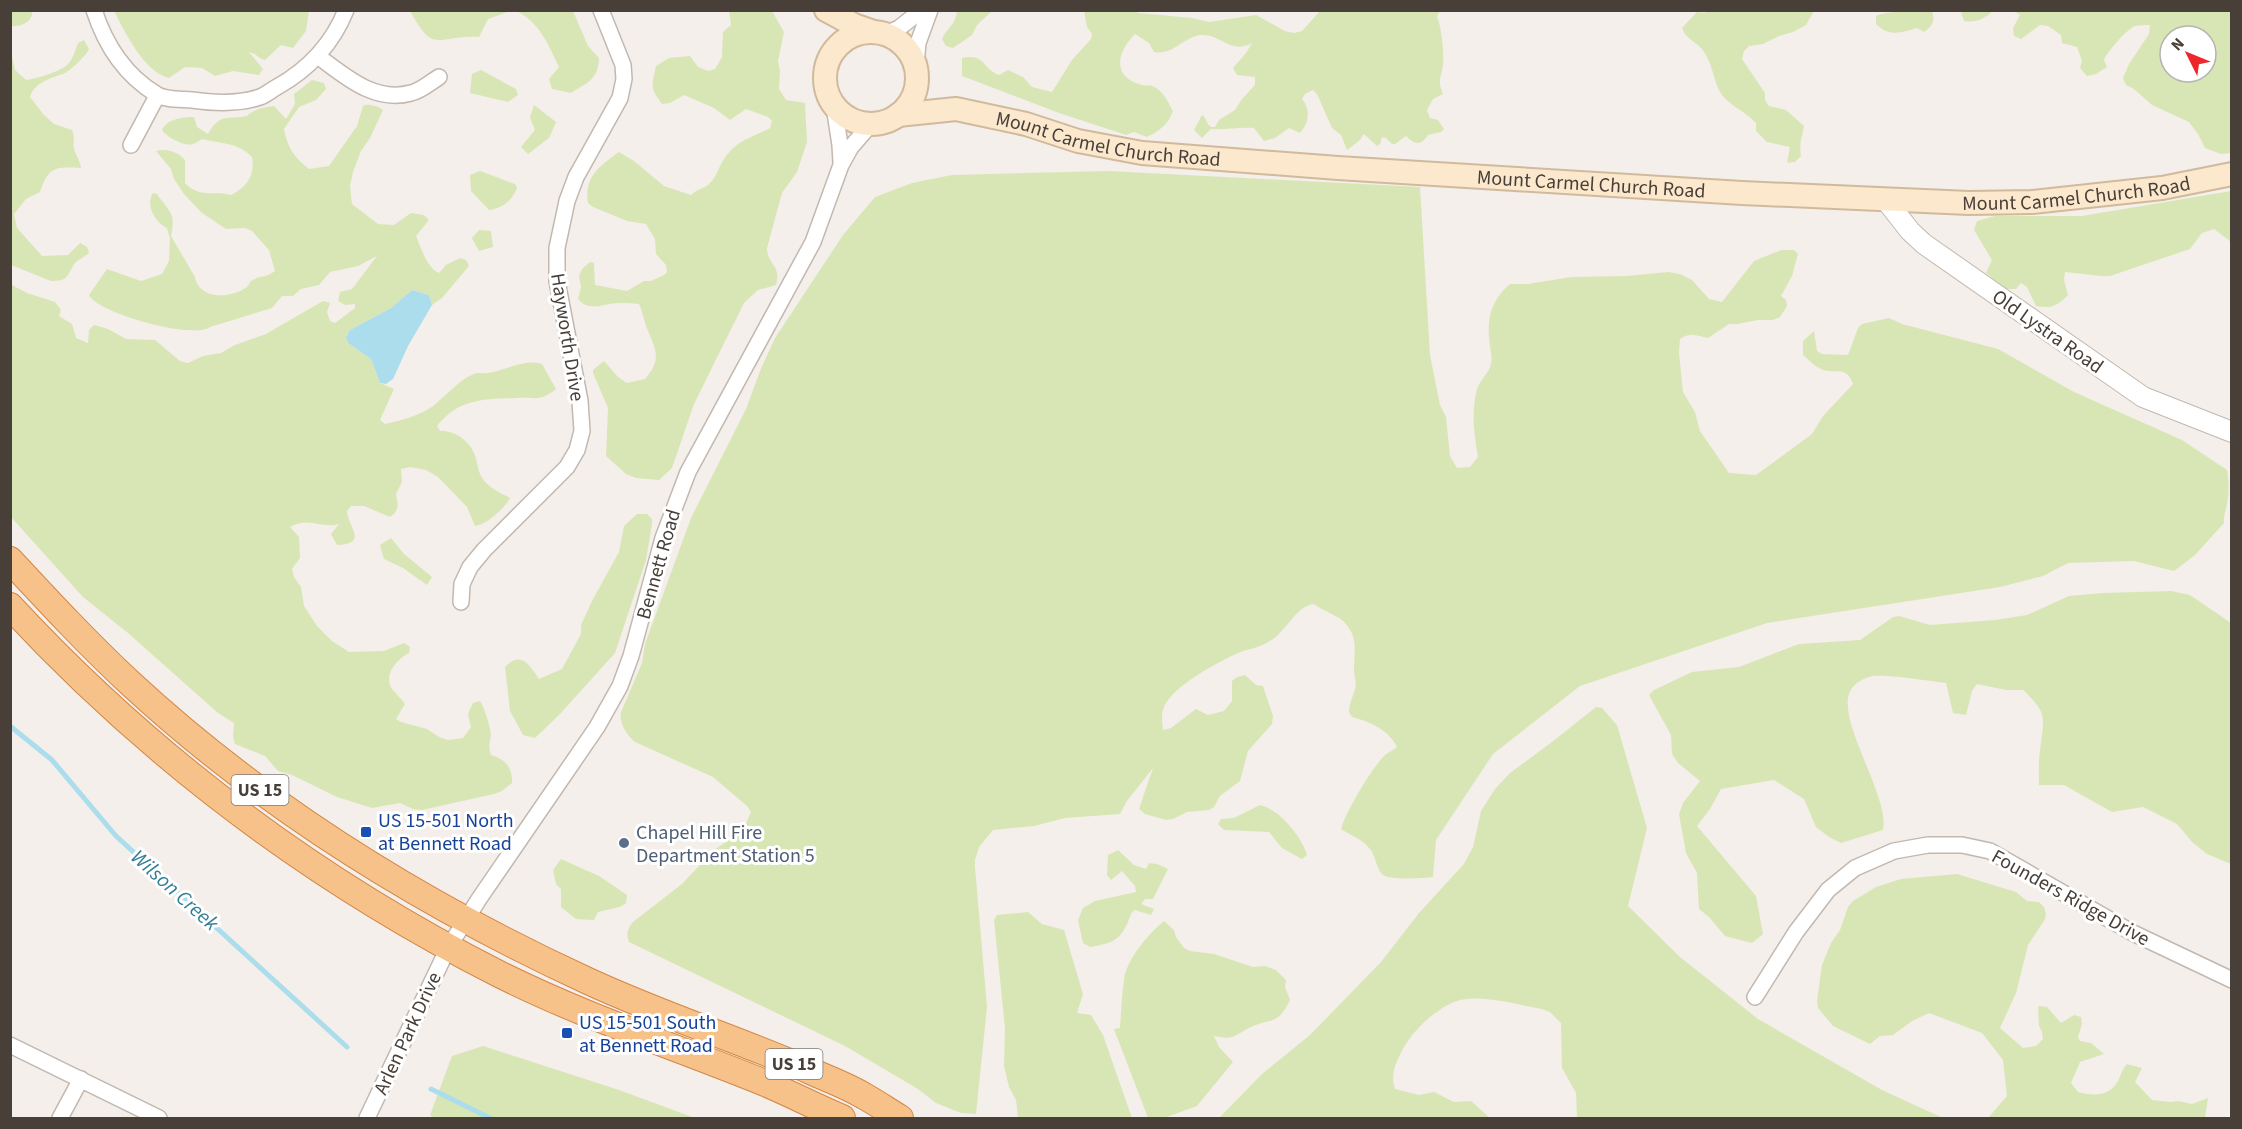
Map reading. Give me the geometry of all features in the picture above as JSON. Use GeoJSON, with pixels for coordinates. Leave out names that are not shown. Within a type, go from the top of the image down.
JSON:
{"type":"FeatureCollection","features":[{"type":"Feature","properties":{"kind":"highway","name":"US 15"},"geometry":{"type":"LineString","coordinates":[[10,560],[76,632],[130,684],[246,780],[306,825],[407,889],[591,983],[774,1055],[862,1094],[900,1119]]}},
{"type":"Feature","properties":{"kind":"highway","name":"US 15"},"geometry":{"type":"LineString","coordinates":[[10,606],[107,704],[173,762],[289,849],[391,916],[501,975],[592,1016],[766,1084],[842,1119]]}},
{"type":"Feature","properties":{"kind":"main road"},"geometry":{"type":"LineString","coordinates":[[821,10],[833,52]]}},
{"type":"Feature","properties":{"kind":"main road"},"geometry":{"type":"LineString","coordinates":[[826,10],[854,25],[879,32],[899,40],[909,51],[917,71],[915,92],[909,105],[886,122],[871,124],[851,119],[834,106],[827,93],[826,65],[843,40],[856,33],[879,32]]}},
{"type":"Feature","properties":{"kind":"main road","name":"Mount Carmel Church Road"},"geometry":{"type":"LineString","coordinates":[[917,71],[928,90],[956,109]]}},
{"type":"Feature","properties":{"kind":"main road","name":"Mount Carmel Church Road"},"geometry":{"type":"LineString","coordinates":[[898,115],[956,109],[1026,124],[1078,141],[1142,153],[1581,184],[1969,203],[2032,202],[2162,188],[2232,174]]}},
{"type":"Feature","properties":{"kind":"street"},"geometry":{"type":"LineString","coordinates":[[94,10],[101,32],[124,68],[157,96],[206,102],[238,101],[260,97],[286,82],[319,57],[338,29],[346,10]]}},
{"type":"Feature","properties":{"kind":"street","name":"Hayworth Drive"},"geometry":{"type":"LineString","coordinates":[[461,602],[462,584],[470,567],[567,467],[577,450],[582,431],[580,401],[557,281],[557,248],[567,201],[576,177],[620,98],[624,79],[623,65],[601,10]]}},
{"type":"Feature","properties":{"kind":"street"},"geometry":{"type":"LineString","coordinates":[[879,32],[899,28],[922,10]]}},
{"type":"Feature","properties":{"kind":"street"},"geometry":{"type":"LineString","coordinates":[[917,71],[918,43],[930,10]]}},
{"type":"Feature","properties":{"kind":"street"},"geometry":{"type":"LineString","coordinates":[[319,57],[355,84],[386,96],[413,93],[440,77]]}},
{"type":"Feature","properties":{"kind":"street"},"geometry":{"type":"LineString","coordinates":[[131,145],[157,96]]}},
{"type":"Feature","properties":{"kind":"street","name":"Bennett Road"},"geometry":{"type":"LineString","coordinates":[[834,106],[841,165]]}},
{"type":"Feature","properties":{"kind":"street","name":"Bennett Road"},"geometry":{"type":"LineString","coordinates":[[448,948],[464,920],[597,727],[620,686],[631,656],[673,507],[707,435],[813,242],[841,165],[851,147],[871,124]]}},
{"type":"Feature","properties":{"kind":"street","name":"Old Lystra Road"},"geometry":{"type":"LineString","coordinates":[[1885,199],[1898,218],[1924,244],[2125,385],[2143,397],[2232,432]]}},
{"type":"Feature","properties":{"kind":"street","name":"Founders Ridge Drive"},"geometry":{"type":"LineString","coordinates":[[1755,997],[1796,932],[1828,890],[1856,868],[1894,851],[1928,845],[1962,845],[1990,851],[2133,933],[2232,980]]}},
{"type":"Feature","properties":{"kind":"street","name":"Arlen Park Drive"},"geometry":{"type":"LineString","coordinates":[[367,1119],[448,948]]}},
{"type":"Feature","properties":{"kind":"street"},"geometry":{"type":"LineString","coordinates":[[10,1045],[81,1078],[159,1119]]}},
{"type":"Feature","properties":{"kind":"street"},"geometry":{"type":"LineString","coordinates":[[60,1119],[81,1078]]}},
{"type":"Feature","properties":{"kind":"green space"},"geometry":{"type":"Polygon","coordinates":[[[1131,10],[1209,22],[1256,15],[1285,31],[1294,33],[1302,31],[1320,11],[1440,11],[1437,16],[1443,47],[1440,82],[1443,94],[1433,99],[1427,110],[1430,118],[1438,120],[1444,129],[1428,135],[1420,143],[1406,136],[1392,144],[1382,137],[1377,146],[1364,134],[1347,150],[1341,135],[1332,128],[1313,90],[1305,94],[1302,99],[1307,107],[1308,116],[1300,133],[1289,128],[1275,138],[1264,141],[1254,128],[1211,129],[1202,138],[1194,130],[1202,115],[1209,126],[1215,127],[1219,120],[1235,110],[1255,85],[1255,77],[1237,75],[1233,68],[1252,43],[1238,47],[1202,35],[1173,49],[1154,52],[1149,43],[1135,34],[1124,48],[1120,63],[1125,76],[1132,81],[1159,90],[1173,111],[1163,127],[1147,137],[1134,132],[1126,135],[1059,113],[962,76],[962,58],[970,57],[980,59],[999,75],[1008,70],[1023,77],[1032,87],[1052,92],[1072,60],[1091,39],[1092,34],[1087,27],[1084,11],[1131,10]]]}},
{"type":"Feature","properties":{"kind":"green space"},"geometry":{"type":"Polygon","coordinates":[[[10,11],[32,11],[32,15],[26,23],[11,26],[10,11]]]}},
{"type":"Feature","properties":{"kind":"green space"},"geometry":{"type":"Polygon","coordinates":[[[114,11],[309,11],[306,31],[293,48],[281,45],[265,60],[249,52],[263,69],[259,75],[233,71],[215,76],[202,68],[185,67],[169,78],[151,68],[144,60],[114,11]]]}},
{"type":"Feature","properties":{"kind":"green space"},"geometry":{"type":"Polygon","coordinates":[[[410,11],[510,11],[488,19],[479,37],[438,40],[425,34],[410,11]]]}},
{"type":"Feature","properties":{"kind":"green space"},"geometry":{"type":"Polygon","coordinates":[[[516,11],[573,11],[588,46],[599,58],[597,71],[591,80],[571,93],[552,89],[549,79],[559,67],[537,28],[524,15],[516,11]]]}},
{"type":"Feature","properties":{"kind":"green space"},"geometry":{"type":"Polygon","coordinates":[[[729,11],[772,11],[784,32],[778,61],[779,89],[786,100],[805,103],[807,142],[797,172],[782,193],[767,248],[769,258],[777,273],[776,285],[758,290],[744,303],[694,404],[672,468],[659,480],[636,478],[626,474],[606,456],[608,408],[593,370],[604,361],[618,377],[627,383],[645,379],[654,366],[655,350],[639,304],[588,306],[578,299],[581,287],[579,276],[582,269],[590,262],[594,263],[595,285],[627,291],[644,281],[651,281],[664,275],[667,272],[666,265],[656,254],[655,239],[646,224],[627,221],[593,207],[588,203],[588,186],[600,167],[619,152],[634,161],[664,186],[691,195],[710,183],[729,152],[770,128],[772,121],[768,117],[746,109],[730,120],[714,108],[684,95],[670,103],[662,104],[653,90],[656,66],[669,58],[690,56],[698,67],[708,71],[715,69],[722,57],[723,32],[731,25],[729,11]]]}},
{"type":"Feature","properties":{"kind":"green space"},"geometry":{"type":"Polygon","coordinates":[[[957,11],[992,11],[977,25],[972,35],[953,48],[946,46],[942,39],[955,20],[957,11]]]}},
{"type":"Feature","properties":{"kind":"green space"},"geometry":{"type":"Polygon","coordinates":[[[1706,11],[1814,11],[1806,25],[1763,44],[1749,46],[1744,51],[1742,59],[1765,93],[1765,100],[1769,106],[1786,110],[1804,126],[1801,156],[1795,162],[1787,163],[1790,147],[1767,142],[1756,131],[1756,123],[1725,99],[1718,88],[1704,52],[1684,32],[1682,28],[1697,12],[1705,13],[1706,11]]]}},
{"type":"Feature","properties":{"kind":"green space"},"geometry":{"type":"Polygon","coordinates":[[[1900,11],[1932,11],[1932,23],[1924,32],[1917,28],[1895,33],[1886,31],[1876,24],[1876,16],[1900,11]]]}},
{"type":"Feature","properties":{"kind":"green space"},"geometry":{"type":"Polygon","coordinates":[[[1964,11],[1993,11],[1980,20],[1964,21],[1961,13],[1964,11]]]}},
{"type":"Feature","properties":{"kind":"green space"},"geometry":{"type":"Polygon","coordinates":[[[2014,11],[2231,11],[2231,153],[2221,154],[2205,148],[2189,122],[2152,105],[2126,85],[2123,78],[2129,64],[2149,34],[2150,25],[2135,26],[2127,31],[2106,56],[2104,60],[2107,67],[2096,74],[2087,76],[2080,68],[2082,61],[2077,47],[2062,43],[2061,35],[2048,26],[2040,25],[2021,39],[2014,36],[2013,28],[2020,15],[2014,11]]]}},
{"type":"Feature","properties":{"kind":"green space"},"geometry":{"type":"Polygon","coordinates":[[[84,40],[89,49],[82,59],[65,73],[40,84],[30,97],[54,124],[72,130],[74,149],[81,168],[54,170],[47,177],[40,192],[26,199],[14,214],[17,228],[42,256],[68,255],[80,243],[87,247],[89,253],[74,264],[66,278],[51,281],[11,265],[11,52],[15,70],[26,80],[64,67],[71,60],[78,43],[84,40]]]}},
{"type":"Feature","properties":{"kind":"green space"},"geometry":{"type":"Polygon","coordinates":[[[481,70],[516,89],[518,95],[508,102],[470,93],[472,74],[481,70]]]}},
{"type":"Feature","properties":{"kind":"green space"},"geometry":{"type":"Polygon","coordinates":[[[312,80],[324,83],[326,89],[316,100],[299,107],[284,129],[289,147],[295,156],[309,169],[329,166],[357,126],[363,106],[376,106],[383,110],[361,151],[353,172],[350,186],[352,204],[378,224],[394,225],[411,213],[424,215],[429,220],[416,236],[431,267],[439,273],[446,265],[460,258],[466,260],[469,266],[442,298],[432,305],[429,295],[412,290],[391,308],[350,330],[346,336],[348,343],[371,359],[380,383],[394,389],[380,420],[385,424],[416,415],[433,406],[469,376],[495,372],[521,364],[542,364],[556,389],[538,398],[473,402],[454,410],[437,426],[440,431],[451,432],[465,440],[472,448],[483,479],[492,488],[510,498],[500,511],[484,523],[475,526],[467,507],[438,477],[426,470],[410,467],[401,469],[402,482],[396,494],[398,506],[390,517],[364,506],[351,506],[347,511],[354,534],[352,542],[337,545],[331,534],[339,524],[303,523],[290,527],[299,537],[300,558],[292,569],[301,587],[304,606],[317,626],[332,641],[349,652],[384,651],[404,643],[410,647],[409,653],[400,659],[389,678],[392,689],[405,704],[396,719],[427,729],[448,740],[463,738],[471,727],[468,714],[473,703],[480,701],[482,704],[491,732],[489,747],[491,755],[507,765],[512,783],[494,794],[422,810],[400,803],[372,808],[337,797],[292,775],[278,771],[265,756],[235,744],[234,723],[218,713],[128,633],[83,597],[11,517],[10,284],[27,293],[55,302],[61,310],[59,316],[72,324],[76,338],[88,343],[89,330],[94,325],[108,329],[126,339],[155,340],[180,361],[188,363],[203,356],[221,353],[235,345],[266,334],[323,301],[330,303],[327,312],[330,321],[335,323],[355,308],[355,304],[345,305],[338,301],[340,292],[352,289],[377,256],[358,266],[330,272],[319,285],[301,289],[293,296],[282,296],[272,308],[201,330],[185,330],[146,323],[109,309],[89,295],[107,269],[141,281],[162,274],[169,261],[170,239],[167,228],[152,213],[150,203],[153,193],[157,194],[171,213],[173,222],[171,236],[203,290],[216,295],[233,294],[247,287],[253,280],[275,271],[269,250],[252,231],[245,228],[226,229],[202,213],[184,194],[174,179],[171,169],[156,151],[172,151],[185,160],[185,183],[196,191],[231,195],[242,188],[249,179],[253,163],[252,157],[235,146],[202,139],[190,145],[181,143],[164,133],[162,130],[164,126],[175,119],[194,117],[197,127],[208,134],[217,122],[225,118],[247,116],[259,109],[274,106],[286,119],[295,104],[294,94],[312,80]]]}},
{"type":"Feature","properties":{"kind":"green space"},"geometry":{"type":"Polygon","coordinates":[[[534,105],[556,122],[549,138],[528,154],[521,147],[535,130],[530,117],[534,105]]]}},
{"type":"Feature","properties":{"kind":"green space"},"geometry":{"type":"Polygon","coordinates":[[[480,171],[515,184],[517,187],[510,200],[503,206],[489,210],[471,191],[470,175],[480,171]]]}},
{"type":"Feature","properties":{"kind":"green space"},"geometry":{"type":"Polygon","coordinates":[[[1109,171],[1420,187],[1430,355],[1440,405],[1446,417],[1450,456],[1457,468],[1470,467],[1478,457],[1474,431],[1474,406],[1477,389],[1491,364],[1489,321],[1496,301],[1510,284],[1528,284],[1571,277],[1627,276],[1668,272],[1680,274],[1692,280],[1709,299],[1722,302],[1754,261],[1781,250],[1794,250],[1798,254],[1792,276],[1781,296],[1786,300],[1787,306],[1780,317],[1773,320],[1729,324],[1708,338],[1691,335],[1680,339],[1683,392],[1695,412],[1700,431],[1729,473],[1756,475],[1812,434],[1823,416],[1853,384],[1844,372],[1818,368],[1803,355],[1803,341],[1814,331],[1817,351],[1822,354],[1848,355],[1858,328],[1862,324],[1889,318],[1902,324],[1998,349],[2074,392],[2182,440],[2227,470],[2228,492],[2224,523],[2195,555],[2174,571],[2134,561],[2068,563],[2043,576],[2000,587],[1767,623],[1580,686],[1493,754],[1436,840],[1433,877],[1398,878],[1382,874],[1366,845],[1341,829],[1367,779],[1385,755],[1397,747],[1384,731],[1352,717],[1349,712],[1356,684],[1354,638],[1348,627],[1343,621],[1314,604],[1308,606],[1302,609],[1273,639],[1234,655],[1187,682],[1164,707],[1163,730],[1171,728],[1196,709],[1208,715],[1224,711],[1232,701],[1232,681],[1237,677],[1245,675],[1256,685],[1263,686],[1273,716],[1272,724],[1248,751],[1240,781],[1220,796],[1214,807],[1209,810],[1187,812],[1166,820],[1145,814],[1139,809],[1153,768],[1127,801],[1120,814],[1065,818],[1034,826],[993,830],[979,847],[975,867],[987,1007],[976,1114],[961,1113],[936,1103],[918,1089],[845,1046],[629,942],[629,927],[633,922],[682,884],[714,850],[738,834],[751,812],[713,777],[635,742],[624,729],[621,712],[642,663],[645,644],[691,518],[746,409],[775,338],[843,235],[875,197],[912,183],[952,175],[1109,171]]]}},
{"type":"Feature","properties":{"kind":"green space"},"geometry":{"type":"Polygon","coordinates":[[[2231,191],[2231,242],[2214,229],[2202,233],[2190,249],[2110,276],[2065,272],[2064,280],[2068,295],[2050,307],[2036,306],[2027,287],[2021,283],[2016,289],[2006,289],[1986,273],[1992,260],[1974,230],[1977,221],[1995,216],[2082,216],[2231,191]]]}},
{"type":"Feature","properties":{"kind":"green space"},"geometry":{"type":"Polygon","coordinates":[[[479,230],[491,231],[493,247],[479,251],[472,238],[479,230]]]}},
{"type":"Feature","properties":{"kind":"green space"},"geometry":{"type":"Polygon","coordinates":[[[637,514],[647,514],[652,519],[652,524],[646,560],[615,653],[535,738],[523,735],[510,711],[505,667],[516,660],[525,661],[539,679],[562,669],[581,634],[581,625],[592,601],[619,552],[624,526],[637,514]]]}},
{"type":"Feature","properties":{"kind":"green space"},"geometry":{"type":"Polygon","coordinates":[[[391,538],[404,554],[432,577],[427,585],[403,568],[384,559],[380,545],[391,538]]]}},
{"type":"Feature","properties":{"kind":"green space"},"geometry":{"type":"Polygon","coordinates":[[[2171,591],[2190,595],[2231,623],[2231,864],[2207,854],[2192,842],[2177,824],[2143,807],[2112,812],[2064,785],[2039,785],[2043,718],[2032,698],[2023,690],[2006,690],[1977,684],[1972,691],[1966,715],[1953,713],[1946,683],[1873,676],[1855,684],[1849,694],[1848,707],[1857,742],[1879,800],[1883,816],[1883,830],[1841,843],[1816,827],[1804,799],[1774,780],[1721,789],[1697,826],[1756,896],[1763,934],[1752,943],[1725,936],[1699,909],[1697,873],[1686,853],[1679,814],[1683,803],[1700,781],[1678,763],[1672,754],[1671,735],[1649,695],[1654,690],[1692,672],[1739,667],[1799,644],[1860,640],[1893,617],[1899,616],[1930,625],[1995,620],[2027,615],[2069,596],[2171,591]]]}},
{"type":"Feature","properties":{"kind":"green space"},"geometry":{"type":"Polygon","coordinates":[[[1596,707],[1602,708],[1617,725],[1647,828],[1628,906],[1680,957],[1758,1019],[1882,1090],[1943,1118],[1577,1118],[1576,1093],[1562,1068],[1561,1023],[1550,1012],[1542,1009],[1495,1000],[1471,999],[1460,1000],[1446,1006],[1417,1030],[1406,1044],[1394,1068],[1394,1084],[1395,1089],[1419,1095],[1434,1092],[1454,1102],[1471,1101],[1490,1118],[1219,1118],[1262,1074],[1310,1035],[1381,962],[1419,913],[1464,864],[1473,847],[1481,811],[1495,789],[1510,773],[1596,707]]]}},
{"type":"Feature","properties":{"kind":"green space"},"geometry":{"type":"Polygon","coordinates":[[[1260,805],[1275,812],[1289,825],[1307,855],[1302,859],[1282,848],[1269,832],[1224,830],[1218,824],[1221,819],[1234,818],[1260,805]]]}},
{"type":"Feature","properties":{"kind":"green space"},"geometry":{"type":"Polygon","coordinates":[[[1118,850],[1134,865],[1146,869],[1149,863],[1168,869],[1153,899],[1145,899],[1141,904],[1154,909],[1151,915],[1135,910],[1119,936],[1106,944],[1090,947],[1083,943],[1078,920],[1083,908],[1095,901],[1136,892],[1135,886],[1122,871],[1111,880],[1107,875],[1108,855],[1118,850]]]}},
{"type":"Feature","properties":{"kind":"green space"},"geometry":{"type":"Polygon","coordinates":[[[561,859],[599,876],[627,895],[626,903],[620,907],[598,912],[594,920],[576,919],[561,907],[561,889],[556,884],[553,870],[561,859]]]}},
{"type":"Feature","properties":{"kind":"green space"},"geometry":{"type":"Polygon","coordinates":[[[1957,874],[2016,892],[2027,901],[2039,902],[2046,914],[2028,945],[2016,993],[2000,1028],[2023,1048],[2036,1046],[2043,1039],[2039,1026],[2038,1006],[2047,1007],[2061,1023],[2074,1015],[2081,1017],[2082,1024],[2078,1037],[2080,1041],[2091,1043],[2104,1054],[2080,1062],[2071,1083],[2078,1092],[2105,1093],[2118,1081],[2127,1064],[2142,1068],[2135,1082],[2152,1100],[2192,1104],[2208,1098],[2205,1118],[1988,1118],[2007,1096],[2003,1060],[1982,1033],[1929,1013],[1912,1021],[1893,1035],[1880,1036],[1870,1044],[1833,1026],[1818,1008],[1817,1001],[1822,965],[1831,943],[1840,930],[1848,907],[1853,901],[1876,887],[1901,879],[1957,874]]]}},
{"type":"Feature","properties":{"kind":"green space"},"geometry":{"type":"Polygon","coordinates":[[[1028,912],[1042,924],[1064,930],[1083,994],[1077,1013],[1091,1015],[1103,1035],[1132,1118],[1018,1118],[1016,1100],[1009,1087],[1004,1066],[1005,1028],[994,920],[997,915],[1028,912]]]}},
{"type":"Feature","properties":{"kind":"green space"},"geometry":{"type":"Polygon","coordinates":[[[1164,921],[1174,930],[1184,948],[1190,951],[1214,954],[1253,967],[1265,966],[1276,970],[1286,980],[1285,987],[1290,1000],[1281,1014],[1273,1020],[1249,1028],[1233,1037],[1214,1036],[1219,1047],[1233,1062],[1197,1106],[1164,1118],[1148,1118],[1114,1029],[1120,1028],[1124,980],[1129,964],[1145,940],[1164,921]]]}},
{"type":"Feature","properties":{"kind":"green space"},"geometry":{"type":"Polygon","coordinates":[[[483,1046],[619,1090],[695,1118],[433,1118],[430,1115],[452,1056],[483,1046]]]}},
{"type":"Feature","properties":{"kind":"water"},"geometry":{"type":"Polygon","coordinates":[[[412,290],[429,295],[432,305],[408,346],[393,379],[386,384],[380,383],[371,359],[348,343],[346,337],[350,330],[391,308],[412,290]]]}},
{"type":"Feature","properties":{"kind":"waterway","name":"Wilson Creek"},"geometry":{"type":"LineString","coordinates":[[10,726],[52,760],[116,836],[347,1047]]}},
{"type":"Feature","properties":{"kind":"waterway","name":"Wilson Creek"},"geometry":{"type":"LineString","coordinates":[[431,1089],[490,1118]]}},
{"type":"Feature","properties":{"kind":"place","name":"US 15-501 North at Bennett Road"},"geometry":{"type":"Point","coordinates":[366,832]}},
{"type":"Feature","properties":{"kind":"place","name":"Chapel Hill Fire Department Station 5"},"geometry":{"type":"Point","coordinates":[624,843]}},
{"type":"Feature","properties":{"kind":"place","name":"US 15-501 South at Bennett Road"},"geometry":{"type":"Point","coordinates":[567,1033]}}]}
